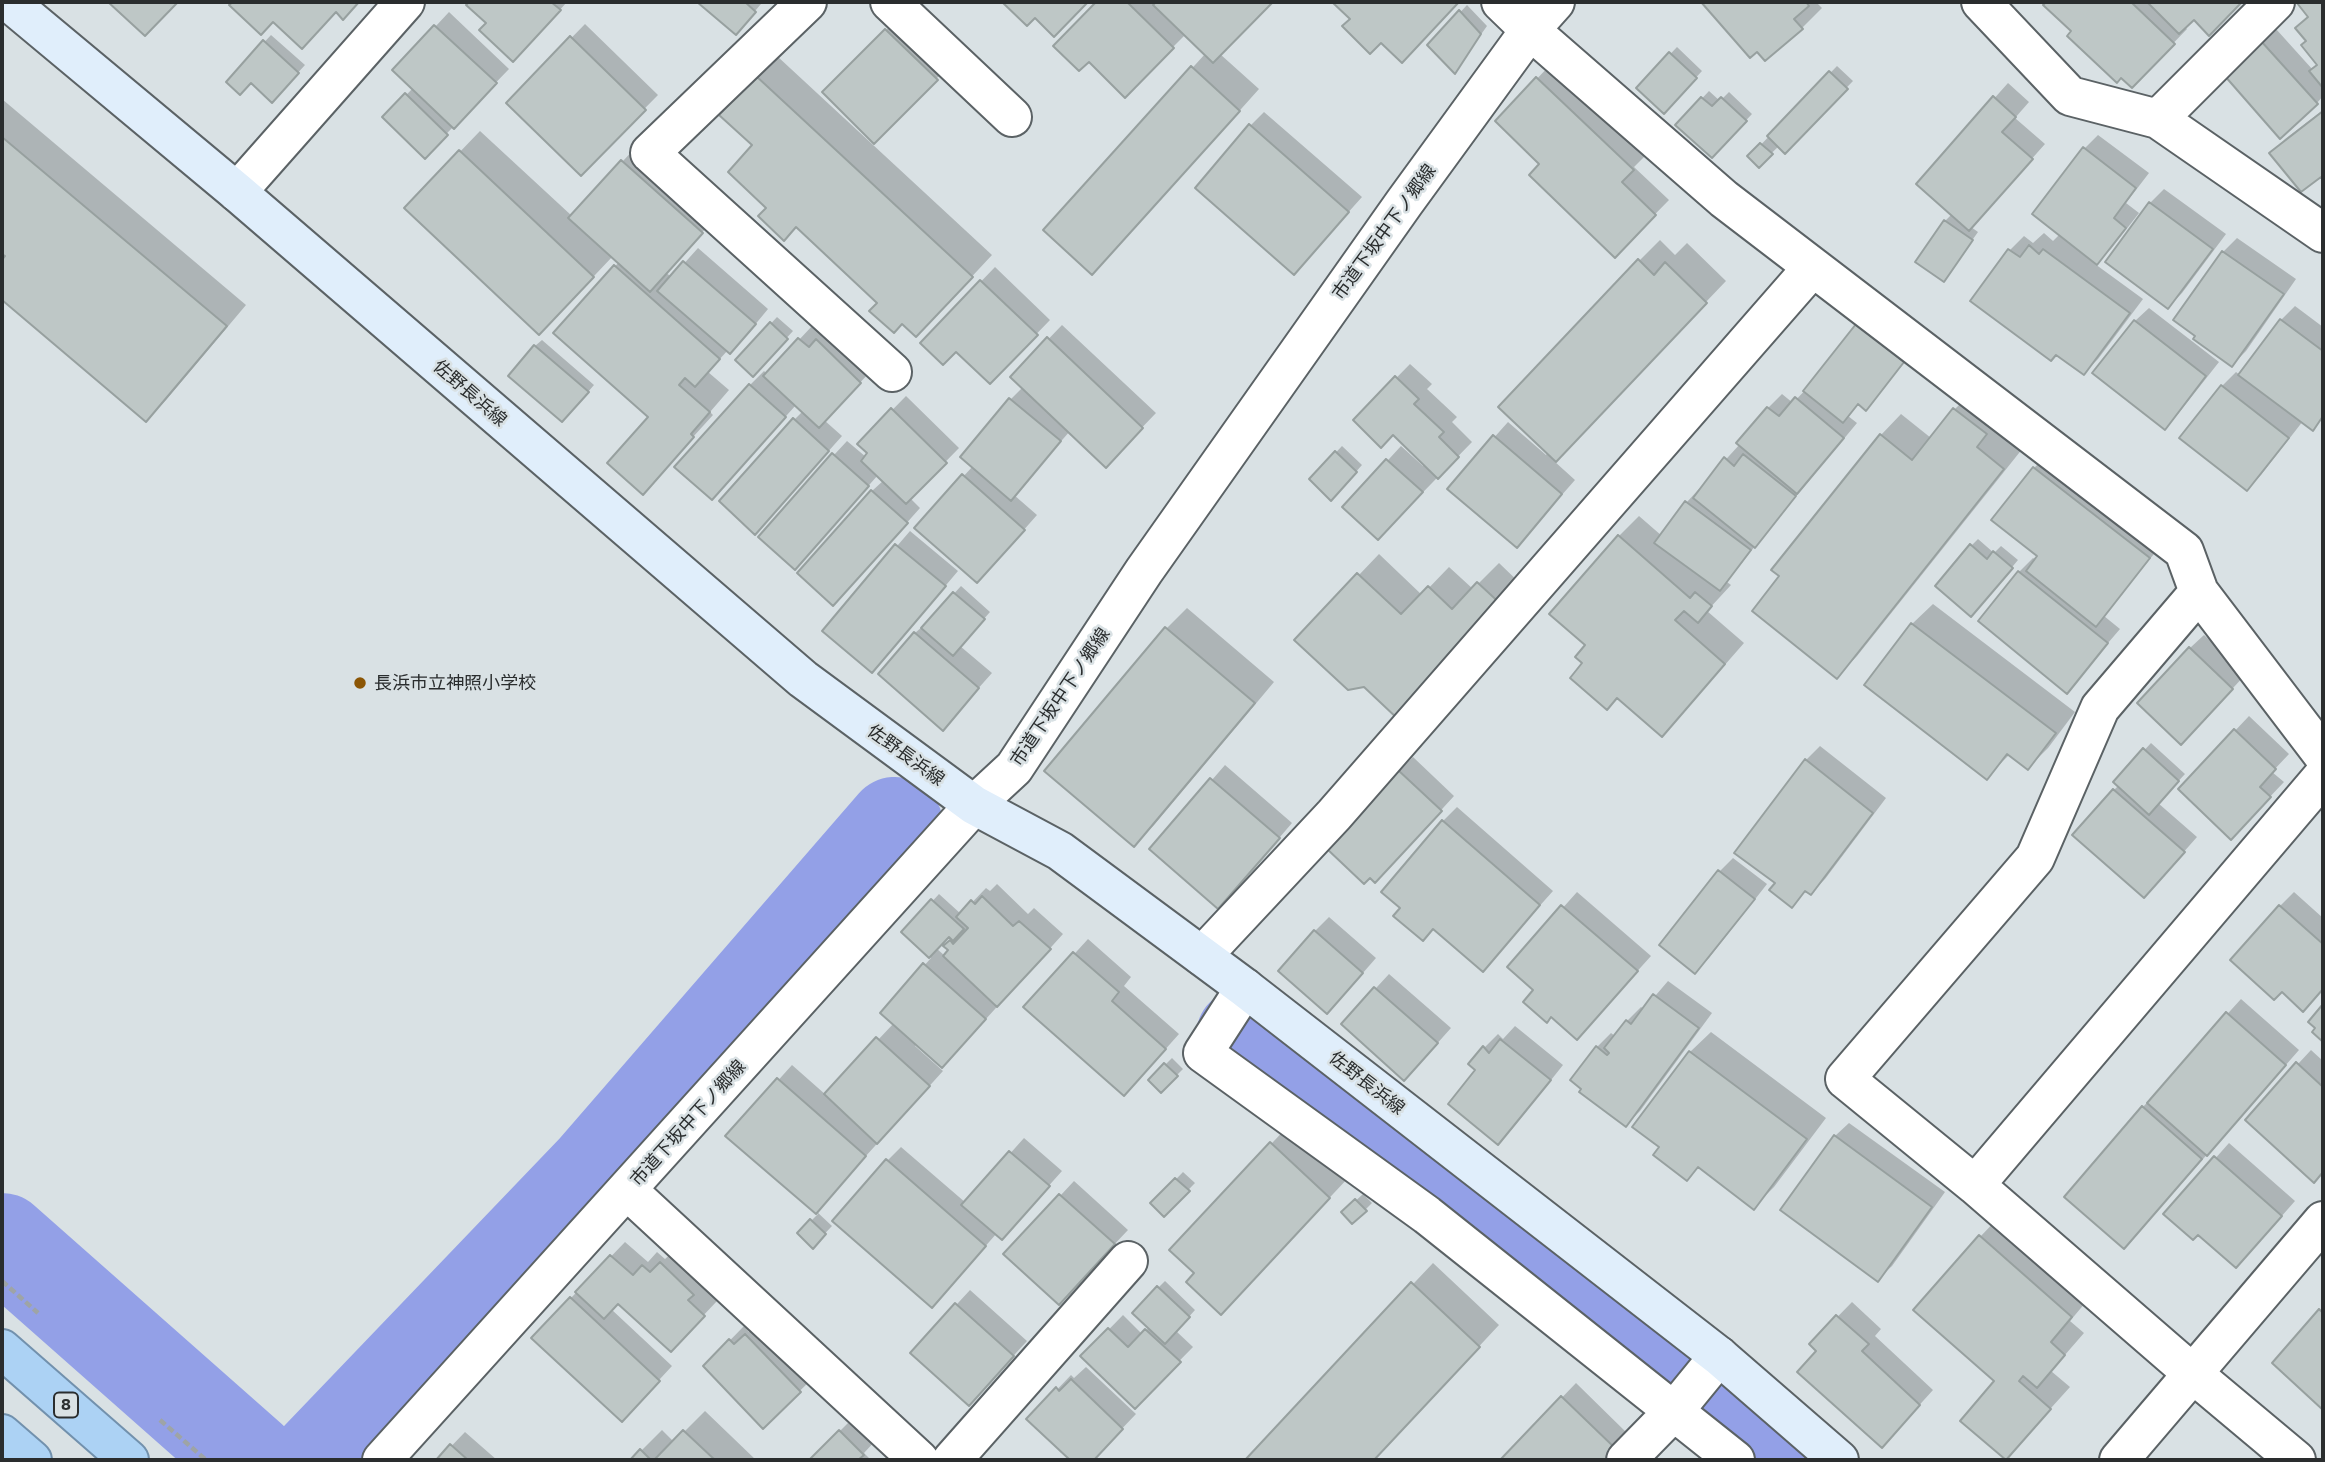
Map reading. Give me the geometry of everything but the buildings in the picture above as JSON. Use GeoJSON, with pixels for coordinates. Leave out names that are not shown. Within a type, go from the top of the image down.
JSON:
{"type":"FeatureCollection","features":[{"type":"Feature","properties":{"kind":"highway","name":"8"},"geometry":{"type":"LineString","coordinates":[[2,1349],[130,1460]]}},
{"type":"Feature","properties":{"kind":"highway"},"geometry":{"type":"LineString","coordinates":[[2,1434],[32,1460]]}},
{"type":"Feature","properties":{"kind":"main road","name":"佐野長浜線"},"geometry":{"type":"LineString","coordinates":[[28,8],[237,192],[803,679],[974,806],[1060,851],[1202,956],[1231,1009],[1696,1385],[1839,1460]]}},
{"type":"Feature","properties":{"kind":"street"},"geometry":{"type":"LineString","coordinates":[[237,192],[405,2]]}},
{"type":"Feature","properties":{"kind":"street"},"geometry":{"type":"LineString","coordinates":[[807,2],[650,153],[892,372]]}},
{"type":"Feature","properties":{"kind":"street"},"geometry":{"type":"LineString","coordinates":[[890,2],[1012,117]]}},
{"type":"Feature","properties":{"kind":"street"},"geometry":{"type":"LineString","coordinates":[[1501,2],[1724,199],[2184,551],[2199,592],[2323,755]]}},
{"type":"Feature","properties":{"kind":"street","name":"市道下坂中下ノ郷線"},"geometry":{"type":"LineString","coordinates":[[382,1460],[974,806],[1014,768],[1144,571],[1396,214],[1530,30],[1555,2]]}},
{"type":"Feature","properties":{"kind":"street"},"geometry":{"type":"LineString","coordinates":[[1981,2],[2070,96],[2158,119],[2323,233]]}},
{"type":"Feature","properties":{"kind":"street"},"geometry":{"type":"LineString","coordinates":[[2158,119],[2275,2]]}},
{"type":"Feature","properties":{"kind":"street"},"geometry":{"type":"LineString","coordinates":[[1202,956],[1334,815],[1812,268]]}},
{"type":"Feature","properties":{"kind":"street"},"geometry":{"type":"LineString","coordinates":[[2199,592],[2100,708],[2035,858],[1845,1079],[1975,1185],[2297,1460]]}},
{"type":"Feature","properties":{"kind":"street"},"geometry":{"type":"LineString","coordinates":[[1975,1185],[2323,776]]}},
{"type":"Feature","properties":{"kind":"street"},"geometry":{"type":"LineString","coordinates":[[1231,1009],[1203,1054],[1427,1215],[1696,1385],[1735,1460]]}},
{"type":"Feature","properties":{"kind":"street"},"geometry":{"type":"LineString","coordinates":[[627,1190],[919,1460]]}},
{"type":"Feature","properties":{"kind":"street"},"geometry":{"type":"LineString","coordinates":[[2119,1460],[2323,1222]]}},
{"type":"Feature","properties":{"kind":"street"},"geometry":{"type":"LineString","coordinates":[[952,1460],[1128,1261]]}},
{"type":"Feature","properties":{"kind":"street"},"geometry":{"type":"LineString","coordinates":[[1626,1460],[1696,1385]]}},
{"type":"Feature","properties":{"kind":"waterway"},"geometry":{"type":"LineString","coordinates":[[318,1460],[595,1171],[895,825]]}},
{"type":"Feature","properties":{"kind":"waterway"},"geometry":{"type":"LineString","coordinates":[[1244,1036],[1669,1370],[1779,1460]]}},
{"type":"Feature","properties":{"kind":"waterway"},"geometry":{"type":"LineString","coordinates":[[2,1241],[250,1460]]}},
{"type":"Feature","properties":{"kind":"place","name":"長浜市立神照小学校"},"geometry":{"type":"Point","coordinates":[360,683]}}]}
